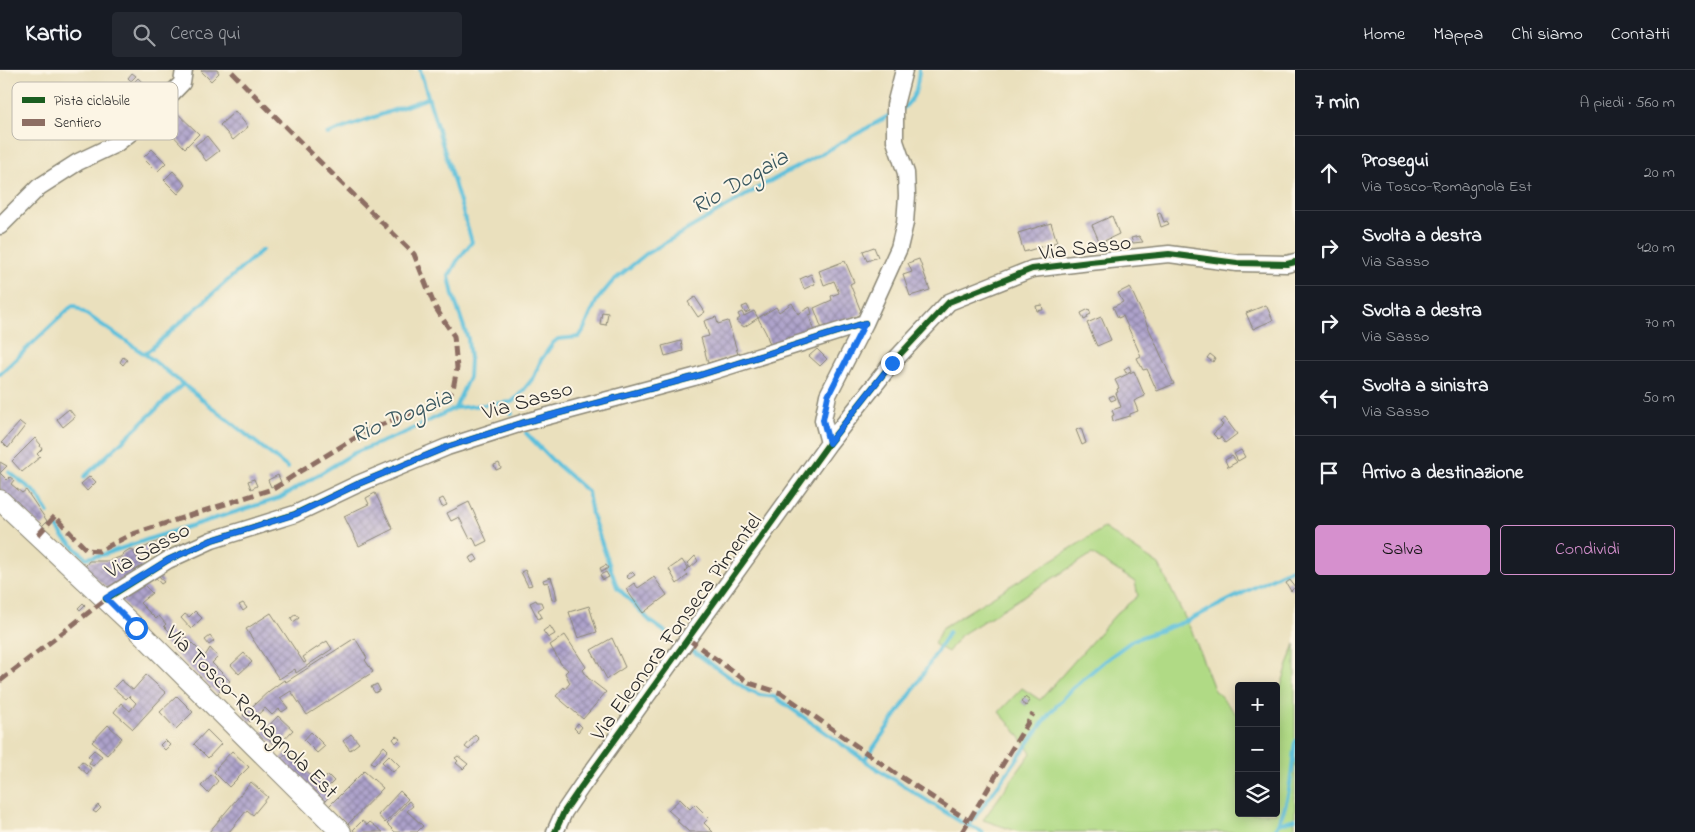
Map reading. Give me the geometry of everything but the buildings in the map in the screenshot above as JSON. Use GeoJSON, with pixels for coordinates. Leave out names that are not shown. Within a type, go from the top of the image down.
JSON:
{"type":"FeatureCollection","features":[{"type":"Feature","properties":{"kind":"main road","name":"Via Tosco-Romagnola Est"},"geometry":{"type":"LineString","coordinates":[[0,500],[106,598],[341,832]]}},
{"type":"Feature","properties":{"kind":"street"},"geometry":{"type":"LineString","coordinates":[[178,87],[182,83],[184,70]]}},
{"type":"Feature","properties":{"kind":"street"},"geometry":{"type":"LineString","coordinates":[[829,443],[823,420],[828,396],[865,323],[899,248],[905,223],[906,172],[895,141],[895,105],[904,70]]}},
{"type":"Feature","properties":{"kind":"street"},"geometry":{"type":"LineString","coordinates":[[0,226],[39,187],[78,162],[121,140]]}},
{"type":"Feature","properties":{"kind":"street","name":"Via Sasso"},"geometry":{"type":"LineString","coordinates":[[829,443],[892,363],[949,302],[997,283],[1032,270],[1169,254],[1237,264],[1287,264],[1295,262]]}},
{"type":"Feature","properties":{"kind":"street","name":"Via Sasso"},"geometry":{"type":"LineString","coordinates":[[106,598],[168,560],[212,540],[296,514],[358,484],[447,447],[522,423],[694,377],[865,323]]}},
{"type":"Feature","properties":{"kind":"street","name":"Via Eleonora Fonseca Pimentel"},"geometry":{"type":"LineString","coordinates":[[554,832],[575,796],[829,443]]}},
{"type":"Feature","properties":{"kind":"green space"},"geometry":{"type":"Polygon","coordinates":[[[1104,528],[1159,565],[1193,634],[1214,689],[1235,713],[1235,817],[1280,817],[1280,689],[1295,644],[1295,832],[1019,832],[983,820],[1031,753],[999,712],[1022,688],[1040,700],[1117,613],[1138,596],[1135,582],[1092,554],[961,635],[948,652],[934,644],[942,628],[1104,528]]]}},
{"type":"Feature","properties":{"kind":"waterway"},"geometry":{"type":"LineString","coordinates":[[420,70],[472,242],[457,261],[449,276],[453,295],[468,339],[470,360],[469,377],[455,408]]}},
{"type":"Feature","properties":{"kind":"waterway","name":"Rio Dogaia"},"geometry":{"type":"LineString","coordinates":[[900,111],[913,98],[919,70]]}},
{"type":"Feature","properties":{"kind":"waterway"},"geometry":{"type":"LineString","coordinates":[[327,134],[428,98]]}},
{"type":"Feature","properties":{"kind":"waterway","name":"Rio Dogaia"},"geometry":{"type":"LineString","coordinates":[[57,527],[63,536],[86,558],[102,555],[280,498],[354,453],[404,433],[455,408],[512,402],[534,377],[541,360],[553,343],[558,339],[579,337],[597,300],[613,281],[646,254],[765,184],[890,115]]}},
{"type":"Feature","properties":{"kind":"waterway"},"geometry":{"type":"LineString","coordinates":[[145,354],[262,250]]}},
{"type":"Feature","properties":{"kind":"waterway"},"geometry":{"type":"LineString","coordinates":[[0,374],[73,305],[149,357],[288,468]]}},
{"type":"Feature","properties":{"kind":"waterway"},"geometry":{"type":"LineString","coordinates":[[84,477],[183,384]]}},
{"type":"Feature","properties":{"kind":"waterway"},"geometry":{"type":"LineString","coordinates":[[504,403],[512,414]]}},
{"type":"Feature","properties":{"kind":"waterway"},"geometry":{"type":"LineString","coordinates":[[526,433],[551,459],[588,492],[592,515],[617,587],[650,621],[671,636]]}},
{"type":"Feature","properties":{"kind":"waterway","name":"Rio Dogaia"},"geometry":{"type":"LineString","coordinates":[[9,472],[36,493],[48,513]]}},
{"type":"Feature","properties":{"kind":"waterway"},"geometry":{"type":"LineString","coordinates":[[968,827],[1050,713],[1073,688],[1102,663],[1133,640],[1187,621],[1295,567]]}},
{"type":"Feature","properties":{"kind":"waterway"},"geometry":{"type":"LineString","coordinates":[[865,760],[912,692],[949,632]]}},
{"type":"Feature","properties":{"kind":"waterway"},"geometry":{"type":"LineString","coordinates":[[693,651],[749,691],[775,697],[877,769],[961,822],[983,832]]}},
{"type":"Feature","properties":{"kind":"waterway"},"geometry":{"type":"LineString","coordinates":[[1273,832],[1287,800],[1295,741]]}},
{"type":"Feature","properties":{"kind":"waterway"},"geometry":{"type":"LineString","coordinates":[[1278,824],[1295,819]]}},
{"type":"Feature","properties":{"kind":"marked path"},"geometry":{"type":"LineString","coordinates":[[38,535],[55,516],[87,550],[99,551],[130,535],[275,488],[370,429],[437,404],[448,397],[453,389],[457,368],[454,336],[435,307],[414,254],[230,70]]}},
{"type":"Feature","properties":{"kind":"marked path"},"geometry":{"type":"LineString","coordinates":[[0,681],[106,599]]}},
{"type":"Feature","properties":{"kind":"marked path"},"geometry":{"type":"LineString","coordinates":[[688,639],[749,683],[781,693],[895,773],[969,821]]}},
{"type":"Feature","properties":{"kind":"marked path"},"geometry":{"type":"LineString","coordinates":[[962,832],[1033,714]]}},
{"type":"Feature","properties":{"kind":"cycle path"},"geometry":{"type":"LineString","coordinates":[[555,832],[564,812],[581,787],[829,443],[892,363],[949,302],[1032,269],[1090,262],[1169,254],[1237,263],[1287,264],[1295,262]]}},
{"type":"Feature","properties":{"kind":"cycle path"},"geometry":{"type":"LineString","coordinates":[[106,599],[168,560],[212,540],[295,514],[358,484],[447,447],[522,423],[694,377],[865,323]]}},
{"type":"Feature","properties":{"kind":"route"},"geometry":{"type":"LineString","coordinates":[[136,628],[106,598],[168,560],[212,540],[296,514],[358,484],[447,447],[522,423],[694,377],[865,323],[828,396],[823,420],[829,443],[892,363]]}}]}
